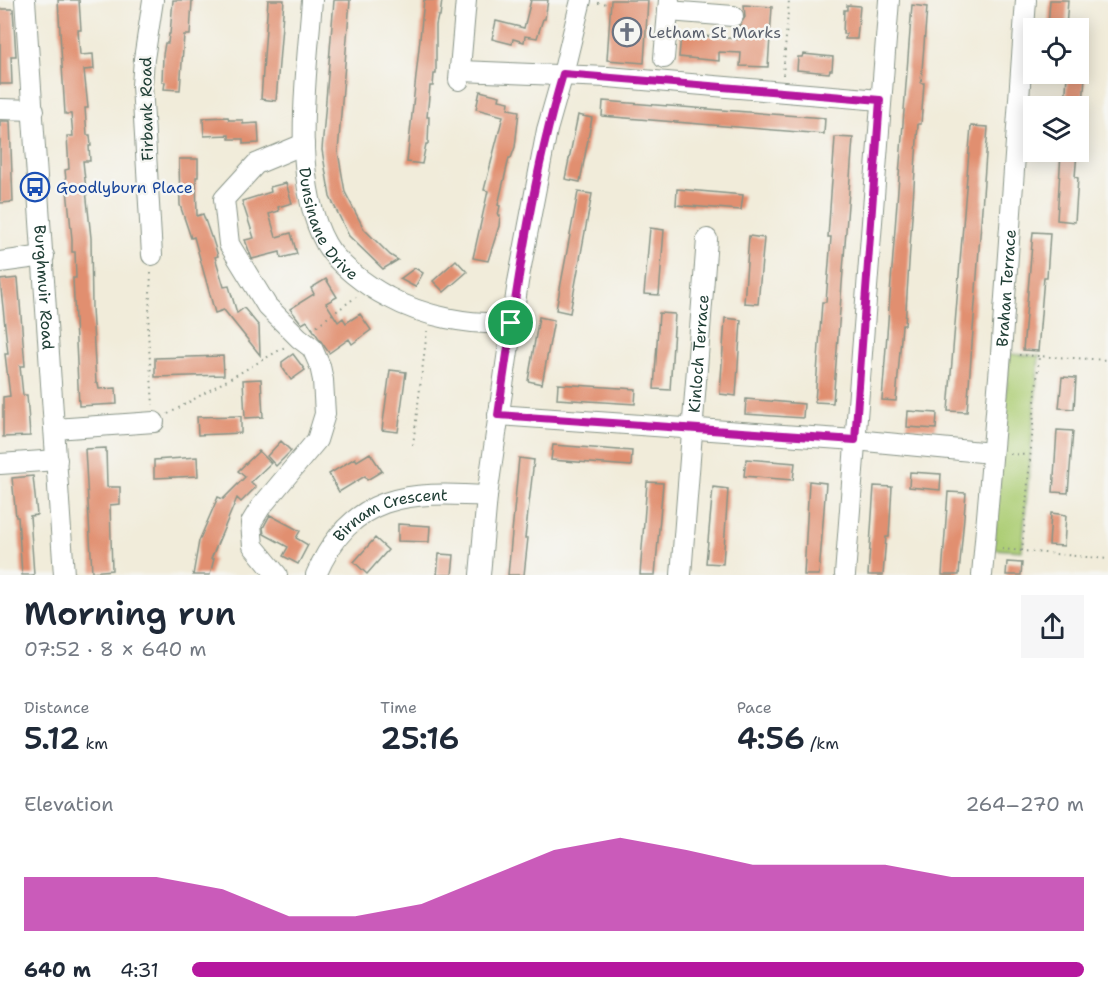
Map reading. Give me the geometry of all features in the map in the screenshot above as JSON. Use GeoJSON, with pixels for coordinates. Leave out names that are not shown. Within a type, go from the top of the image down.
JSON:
{"type":"FeatureCollection","features":[{"type":"Feature","properties":{"kind":"street","name":"Burghmuir Road"},"geometry":{"type":"LineString","coordinates":[[26,0],[64,575]]}},
{"type":"Feature","properties":{"kind":"street","name":"Firbank Road"},"geometry":{"type":"LineString","coordinates":[[152,255],[142,85],[153,0]]}},
{"type":"Feature","properties":{"kind":"street","name":"Dunsinane Drive"},"geometry":{"type":"LineString","coordinates":[[312,0],[304,144],[312,211],[326,245],[356,277],[414,310],[473,321],[511,323]]}},
{"type":"Feature","properties":{"kind":"street"},"geometry":{"type":"LineString","coordinates":[[466,0],[459,76],[563,74],[880,100]]}},
{"type":"Feature","properties":{"kind":"street"},"geometry":{"type":"LineString","coordinates":[[845,575],[889,0]]}},
{"type":"Feature","properties":{"kind":"street","name":"Brahan Terrace"},"geometry":{"type":"LineString","coordinates":[[982,575],[1001,354],[1026,0]]}},
{"type":"Feature","properties":{"kind":"street"},"geometry":{"type":"LineString","coordinates":[[480,575],[487,496],[511,323],[547,130],[586,1]]}},
{"type":"Feature","properties":{"kind":"street"},"geometry":{"type":"LineString","coordinates":[[664,58],[669,5],[733,16]]}},
{"type":"Feature","properties":{"kind":"street"},"geometry":{"type":"LineString","coordinates":[[0,109],[34,110]]}},
{"type":"Feature","properties":{"kind":"street"},"geometry":{"type":"LineString","coordinates":[[277,575],[253,546],[251,523],[260,508],[313,448],[321,431],[325,414],[320,366],[312,348],[267,306],[229,244],[224,199],[256,164],[304,144]]}},
{"type":"Feature","properties":{"kind":"street","name":"Kinloch Terrace"},"geometry":{"type":"LineString","coordinates":[[681,575],[707,240]]}},
{"type":"Feature","properties":{"kind":"street"},"geometry":{"type":"LineString","coordinates":[[0,262],[44,256]]}},
{"type":"Feature","properties":{"kind":"street"},"geometry":{"type":"LineString","coordinates":[[498,415],[855,440],[992,453]]}},
{"type":"Feature","properties":{"kind":"street"},"geometry":{"type":"LineString","coordinates":[[55,429],[154,422]]}},
{"type":"Feature","properties":{"kind":"street"},"geometry":{"type":"LineString","coordinates":[[0,464],[57,460]]}},
{"type":"Feature","properties":{"kind":"street","name":"Birnam Crescent"},"geometry":{"type":"LineString","coordinates":[[316,575],[334,540],[352,522],[370,510],[402,497],[426,493],[487,496]]}},
{"type":"Feature","properties":{"kind":"path"},"geometry":{"type":"LineString","coordinates":[[782,92],[789,0]]}},
{"type":"Feature","properties":{"kind":"path"},"geometry":{"type":"LineString","coordinates":[[586,1],[610,4]]}},
{"type":"Feature","properties":{"kind":"path"},"geometry":{"type":"LineString","coordinates":[[152,255],[148,332],[154,422],[299,338],[370,287]]}},
{"type":"Feature","properties":{"kind":"path"},"geometry":{"type":"LineString","coordinates":[[413,445],[429,314]]}},
{"type":"Feature","properties":{"kind":"path"},"geometry":{"type":"LineString","coordinates":[[1001,354],[1108,360]]}},
{"type":"Feature","properties":{"kind":"path"},"geometry":{"type":"LineString","coordinates":[[1022,551],[1039,356]]}},
{"type":"Feature","properties":{"kind":"path"},"geometry":{"type":"LineString","coordinates":[[992,453],[1030,455]]}},
{"type":"Feature","properties":{"kind":"path"},"geometry":{"type":"LineString","coordinates":[[984,548],[1108,559]]}},
{"type":"Feature","properties":{"kind":"green space"},"geometry":{"type":"Polygon","coordinates":[[[1009,354],[1039,356],[1022,551],[994,549],[1009,354]]]}},
{"type":"Feature","properties":{"kind":"building"},"geometry":{"type":"Polygon","coordinates":[[[58,0],[79,0],[80,55],[93,54],[94,69],[84,70],[88,108],[85,108],[87,135],[90,135],[91,146],[89,146],[90,161],[83,161],[91,238],[96,383],[99,389],[116,388],[117,404],[79,406],[73,278],[76,278],[75,252],[72,252],[65,170],[69,169],[67,136],[73,136],[71,114],[65,114],[58,0]]]}},
{"type":"Feature","properties":{"kind":"building"},"geometry":{"type":"Polygon","coordinates":[[[173,0],[192,0],[190,35],[184,35],[180,90],[164,89],[165,82],[162,82],[163,55],[165,43],[168,43],[170,34],[173,0]]]}},
{"type":"Feature","properties":{"kind":"building"},"geometry":{"type":"Polygon","coordinates":[[[268,0],[284,0],[276,101],[261,99],[268,0]]]}},
{"type":"Feature","properties":{"kind":"building"},"geometry":{"type":"Polygon","coordinates":[[[334,0],[350,0],[338,152],[345,192],[364,229],[398,260],[383,269],[349,236],[330,197],[322,150],[334,0]]]}},
{"type":"Feature","properties":{"kind":"building"},"geometry":{"type":"Polygon","coordinates":[[[424,0],[442,0],[436,25],[436,74],[434,74],[433,86],[430,86],[427,117],[429,117],[428,144],[426,144],[422,164],[407,162],[424,0]]]}},
{"type":"Feature","properties":{"kind":"building"},"geometry":{"type":"Polygon","coordinates":[[[531,0],[548,0],[545,19],[543,19],[537,38],[525,36],[524,42],[513,39],[512,44],[492,39],[496,21],[524,28],[531,0]]]}},
{"type":"Feature","properties":{"kind":"building","name":"Letham St Marks"},"geometry":{"type":"Polygon","coordinates":[[[611,0],[648,0],[644,63],[607,60],[611,0]]]}},
{"type":"Feature","properties":{"kind":"building"},"geometry":{"type":"Polygon","coordinates":[[[1050,0],[1068,0],[1067,18],[1049,18],[1050,0]]]}},
{"type":"Feature","properties":{"kind":"building"},"geometry":{"type":"Polygon","coordinates":[[[744,5],[772,7],[768,67],[740,66],[741,53],[719,52],[719,61],[679,57],[681,34],[738,39],[739,26],[745,17],[744,5]]]}},
{"type":"Feature","properties":{"kind":"building"},"geometry":{"type":"Polygon","coordinates":[[[847,5],[860,6],[857,39],[845,39],[846,34],[843,34],[844,10],[847,10],[847,5]]]}},
{"type":"Feature","properties":{"kind":"building"},"geometry":{"type":"Polygon","coordinates":[[[912,5],[927,7],[921,83],[924,83],[921,124],[918,124],[905,325],[902,325],[896,401],[882,400],[912,5]]]}},
{"type":"Feature","properties":{"kind":"building"},"geometry":{"type":"Polygon","coordinates":[[[0,9],[13,9],[16,56],[11,56],[12,84],[0,84],[0,9]]]}},
{"type":"Feature","properties":{"kind":"building"},"geometry":{"type":"Polygon","coordinates":[[[803,54],[833,57],[832,70],[829,73],[797,70],[798,57],[802,57],[803,54]]]}},
{"type":"Feature","properties":{"kind":"building"},"geometry":{"type":"Polygon","coordinates":[[[1066,84],[1084,84],[1084,96],[1066,96],[1066,84]]]}},
{"type":"Feature","properties":{"kind":"building"},"geometry":{"type":"Polygon","coordinates":[[[480,91],[500,96],[499,100],[509,102],[508,109],[519,111],[515,147],[509,158],[498,205],[500,206],[499,226],[488,261],[473,258],[488,191],[484,190],[503,116],[476,109],[480,91]]]}},
{"type":"Feature","properties":{"kind":"building"},"geometry":{"type":"Polygon","coordinates":[[[603,101],[825,118],[824,134],[602,116],[603,101]]]}},
{"type":"Feature","properties":{"kind":"building"},"geometry":{"type":"Polygon","coordinates":[[[578,115],[592,118],[580,182],[565,179],[578,115]]]}},
{"type":"Feature","properties":{"kind":"building"},"geometry":{"type":"Polygon","coordinates":[[[228,117],[229,120],[243,120],[243,124],[258,123],[259,143],[243,144],[243,139],[229,139],[229,135],[204,136],[203,118],[228,117]]]}},
{"type":"Feature","properties":{"kind":"building"},"geometry":{"type":"Polygon","coordinates":[[[0,121],[10,121],[13,202],[0,203],[0,121]]]}},
{"type":"Feature","properties":{"kind":"building"},"geometry":{"type":"Polygon","coordinates":[[[971,126],[988,127],[967,412],[948,411],[971,126]]]}},
{"type":"Feature","properties":{"kind":"building"},"geometry":{"type":"Polygon","coordinates":[[[835,137],[853,138],[833,403],[815,402],[822,302],[826,302],[831,237],[828,237],[835,137]]]}},
{"type":"Feature","properties":{"kind":"building"},"geometry":{"type":"Polygon","coordinates":[[[179,159],[198,159],[197,216],[203,214],[218,256],[215,257],[224,287],[229,286],[237,313],[244,308],[259,326],[260,355],[224,310],[215,313],[194,237],[191,238],[180,205],[179,159]]]}},
{"type":"Feature","properties":{"kind":"building"},"geometry":{"type":"Polygon","coordinates":[[[1060,162],[1076,162],[1075,177],[1078,178],[1075,222],[1057,220],[1060,162]]]}},
{"type":"Feature","properties":{"kind":"building"},"geometry":{"type":"Polygon","coordinates":[[[286,183],[292,203],[278,207],[279,211],[269,214],[276,237],[291,233],[297,254],[281,258],[280,252],[252,259],[245,240],[254,238],[242,201],[271,192],[270,187],[286,183]]]}},
{"type":"Feature","properties":{"kind":"building"},"geometry":{"type":"Polygon","coordinates":[[[677,189],[743,195],[741,210],[676,205],[677,189]]]}},
{"type":"Feature","properties":{"kind":"building"},"geometry":{"type":"Polygon","coordinates":[[[578,192],[592,194],[570,313],[556,310],[578,192]]]}},
{"type":"Feature","properties":{"kind":"building"},"geometry":{"type":"Polygon","coordinates":[[[650,228],[664,230],[659,295],[644,294],[650,228]]]}},
{"type":"Feature","properties":{"kind":"building"},"geometry":{"type":"Polygon","coordinates":[[[1033,232],[1050,233],[1038,351],[1023,350],[1033,232]]]}},
{"type":"Feature","properties":{"kind":"building"},"geometry":{"type":"Polygon","coordinates":[[[749,236],[764,238],[758,304],[744,303],[749,236]]]}},
{"type":"Feature","properties":{"kind":"building"},"geometry":{"type":"Polygon","coordinates":[[[456,260],[467,272],[444,292],[433,281],[456,260]]]}},
{"type":"Feature","properties":{"kind":"building"},"geometry":{"type":"Polygon","coordinates":[[[415,268],[423,273],[415,287],[400,279],[415,268]]]}},
{"type":"Feature","properties":{"kind":"building"},"geometry":{"type":"Polygon","coordinates":[[[18,278],[25,366],[20,366],[23,395],[27,395],[30,436],[3,437],[3,397],[10,396],[0,280],[18,278]]]}},
{"type":"Feature","properties":{"kind":"building"},"geometry":{"type":"Polygon","coordinates":[[[326,279],[337,297],[326,303],[338,322],[343,318],[346,323],[360,314],[371,330],[352,344],[349,339],[329,353],[307,321],[302,324],[290,309],[314,294],[311,288],[326,279]]]}},
{"type":"Feature","properties":{"kind":"building"},"geometry":{"type":"Polygon","coordinates":[[[659,313],[675,314],[670,390],[654,389],[659,313]]]}},
{"type":"Feature","properties":{"kind":"building"},"geometry":{"type":"Polygon","coordinates":[[[539,317],[554,320],[542,384],[528,381],[539,317]]]}},
{"type":"Feature","properties":{"kind":"building"},"geometry":{"type":"Polygon","coordinates":[[[725,318],[741,320],[736,396],[720,394],[725,318]]]}},
{"type":"Feature","properties":{"kind":"building"},"geometry":{"type":"Polygon","coordinates":[[[293,354],[305,370],[291,380],[282,367],[282,362],[293,354]]]}},
{"type":"Feature","properties":{"kind":"building"},"geometry":{"type":"Polygon","coordinates":[[[223,356],[224,375],[155,377],[155,358],[223,356]]]}},
{"type":"Feature","properties":{"kind":"building"},"geometry":{"type":"Polygon","coordinates":[[[390,370],[406,372],[398,432],[382,430],[390,370]]]}},
{"type":"Feature","properties":{"kind":"building"},"geometry":{"type":"Polygon","coordinates":[[[1062,377],[1076,378],[1074,409],[1059,408],[1062,377]]]}},
{"type":"Feature","properties":{"kind":"building"},"geometry":{"type":"Polygon","coordinates":[[[261,379],[263,417],[245,418],[243,380],[261,379]]]}},
{"type":"Feature","properties":{"kind":"building"},"geometry":{"type":"Polygon","coordinates":[[[558,384],[636,389],[635,404],[557,399],[558,384]]]}},
{"type":"Feature","properties":{"kind":"building"},"geometry":{"type":"Polygon","coordinates":[[[746,399],[804,404],[803,418],[745,414],[746,399]]]}},
{"type":"Feature","properties":{"kind":"building"},"geometry":{"type":"Polygon","coordinates":[[[908,411],[937,413],[936,429],[907,427],[908,411]]]}},
{"type":"Feature","properties":{"kind":"building"},"geometry":{"type":"Polygon","coordinates":[[[241,416],[241,433],[198,435],[197,417],[241,416]]]}},
{"type":"Feature","properties":{"kind":"building"},"geometry":{"type":"Polygon","coordinates":[[[1057,430],[1073,431],[1068,493],[1053,492],[1057,430]]]}},
{"type":"Feature","properties":{"kind":"building"},"geometry":{"type":"Polygon","coordinates":[[[281,441],[291,451],[276,466],[267,456],[281,441]]]}},
{"type":"Feature","properties":{"kind":"building"},"geometry":{"type":"Polygon","coordinates":[[[553,445],[632,451],[631,466],[551,460],[553,445]]]}},
{"type":"Feature","properties":{"kind":"building"},"geometry":{"type":"Polygon","coordinates":[[[106,448],[107,487],[120,487],[120,504],[110,505],[112,570],[92,572],[85,449],[106,448]]]}},
{"type":"Feature","properties":{"kind":"building"},"geometry":{"type":"Polygon","coordinates":[[[259,451],[271,463],[251,482],[256,487],[241,502],[237,498],[211,559],[214,559],[210,575],[193,575],[199,541],[218,497],[223,499],[245,477],[238,471],[259,451]]]}},
{"type":"Feature","properties":{"kind":"building"},"geometry":{"type":"Polygon","coordinates":[[[370,453],[382,471],[367,480],[365,476],[339,492],[329,474],[355,458],[357,461],[370,453]]]}},
{"type":"Feature","properties":{"kind":"building"},"geometry":{"type":"Polygon","coordinates":[[[197,457],[198,476],[154,478],[154,460],[197,457]]]}},
{"type":"Feature","properties":{"kind":"building"},"geometry":{"type":"Polygon","coordinates":[[[519,458],[534,460],[525,538],[528,538],[524,575],[508,575],[519,458]]]}},
{"type":"Feature","properties":{"kind":"building"},"geometry":{"type":"Polygon","coordinates":[[[746,459],[795,463],[793,480],[744,476],[746,459]]]}},
{"type":"Feature","properties":{"kind":"building"},"geometry":{"type":"Polygon","coordinates":[[[910,472],[941,474],[940,490],[909,487],[910,472]]]}},
{"type":"Feature","properties":{"kind":"building"},"geometry":{"type":"Polygon","coordinates":[[[33,476],[37,515],[30,516],[34,575],[22,575],[18,517],[16,517],[12,478],[33,476]]]}},
{"type":"Feature","properties":{"kind":"building"},"geometry":{"type":"Polygon","coordinates":[[[809,481],[826,483],[819,575],[804,575],[809,481]]]}},
{"type":"Feature","properties":{"kind":"building"},"geometry":{"type":"Polygon","coordinates":[[[647,482],[663,483],[655,575],[640,575],[647,482]]]}},
{"type":"Feature","properties":{"kind":"building"},"geometry":{"type":"Polygon","coordinates":[[[874,486],[892,487],[889,537],[886,537],[883,575],[868,575],[874,486]]]}},
{"type":"Feature","properties":{"kind":"building"},"geometry":{"type":"Polygon","coordinates":[[[713,487],[728,489],[723,564],[706,563],[713,487]]]}},
{"type":"Feature","properties":{"kind":"building"},"geometry":{"type":"Polygon","coordinates":[[[948,492],[966,493],[959,575],[942,575],[948,492]]]}},
{"type":"Feature","properties":{"kind":"building"},"geometry":{"type":"Polygon","coordinates":[[[1051,513],[1066,515],[1064,546],[1049,545],[1051,513]]]}},
{"type":"Feature","properties":{"kind":"building"},"geometry":{"type":"Polygon","coordinates":[[[270,515],[300,531],[296,538],[308,545],[298,564],[283,556],[288,547],[264,534],[263,528],[270,515]]]}},
{"type":"Feature","properties":{"kind":"building"},"geometry":{"type":"Polygon","coordinates":[[[398,524],[430,526],[429,542],[398,541],[398,524]]]}},
{"type":"Feature","properties":{"kind":"building"},"geometry":{"type":"Polygon","coordinates":[[[375,538],[388,550],[367,574],[354,562],[375,538]]]}},
{"type":"Feature","properties":{"kind":"building"},"geometry":{"type":"Polygon","coordinates":[[[439,554],[454,555],[452,575],[437,575],[439,554]]]}},
{"type":"Feature","properties":{"kind":"building"},"geometry":{"type":"Polygon","coordinates":[[[1007,562],[1022,563],[1021,575],[1006,575],[1007,562]]]}},
{"type":"Feature","properties":{"kind":"place","name":"Letham St Marks"},"geometry":{"type":"Point","coordinates":[627,32]}},
{"type":"Feature","properties":{"kind":"place","name":"Goodlyburn Place"},"geometry":{"type":"Point","coordinates":[35,187]}},
{"type":"Feature","properties":{"kind":"route"},"geometry":{"type":"LineString","coordinates":[[563,74],[880,100],[855,440],[498,415],[511,323],[547,130],[563,74]]}}]}
